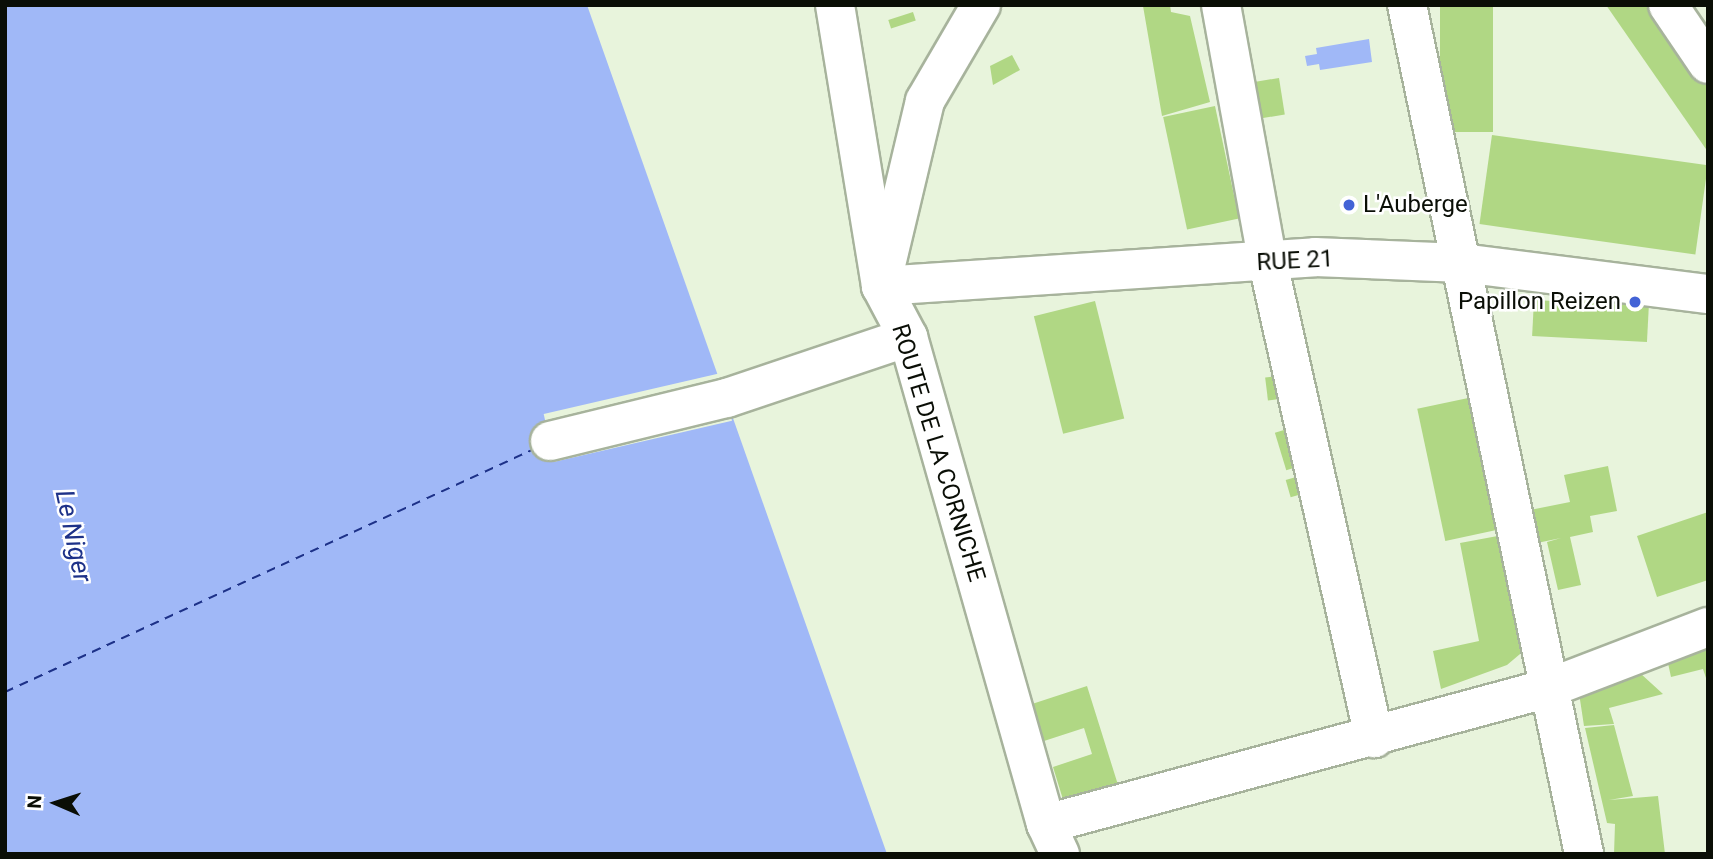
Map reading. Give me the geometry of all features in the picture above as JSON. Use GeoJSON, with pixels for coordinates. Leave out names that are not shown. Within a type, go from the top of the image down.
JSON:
{"type":"FeatureCollection","features":[{"type":"Feature","properties":{"kind":"street"},"geometry":{"type":"LineString","coordinates":[[881,286],[925,101],[981,5]]}},
{"type":"Feature","properties":{"kind":"street"},"geometry":{"type":"LineString","coordinates":[[1221,5],[1268,263],[1374,738]]}},
{"type":"Feature","properties":{"kind":"street"},"geometry":{"type":"LineString","coordinates":[[1407,5],[1584,854]]}},
{"type":"Feature","properties":{"kind":"street"},"geometry":{"type":"LineString","coordinates":[[1668,5],[1708,64]]}},
{"type":"Feature","properties":{"kind":"street","name":"ROUTE DE LA CORNICHE"},"geometry":{"type":"LineString","coordinates":[[838,6],[881,286],[908,337],[1053,839]]}},
{"type":"Feature","properties":{"kind":"street","name":"RUE 21"},"geometry":{"type":"LineString","coordinates":[[881,286],[1268,263],[1315,257],[1462,263],[1708,294]]}},
{"type":"Feature","properties":{"kind":"street"},"geometry":{"type":"LineString","coordinates":[[550,441],[727,398],[908,337]]}},
{"type":"Feature","properties":{"kind":"street"},"geometry":{"type":"LineString","coordinates":[[1053,839],[1374,738],[1549,688],[1708,627]]}},
{"type":"Feature","properties":{"kind":"water","name":"Le Niger"},"geometry":{"type":"Polygon","coordinates":[[[5,5],[587,5],[887,854],[5,854],[5,5]]]}},
{"type":"Feature","properties":{"kind":"water"},"geometry":{"type":"Polygon","coordinates":[[[1369,39],[1372,62],[1320,70],[1319,64],[1307,66],[1305,56],[1317,54],[1316,48],[1369,39]]]}},
{"type":"Feature","properties":{"kind":"pier"},"geometry":{"type":"Polygon","coordinates":[[[721,373],[732,421],[555,462],[544,414],[721,373]]]}},
{"type":"Feature","properties":{"kind":"building"},"geometry":{"type":"Polygon","coordinates":[[[1170,5],[1171,12],[1190,16],[1210,102],[1162,116],[1143,6],[1170,5]]]}},
{"type":"Feature","properties":{"kind":"building"},"geometry":{"type":"Polygon","coordinates":[[[1440,5],[1493,5],[1493,132],[1440,132],[1440,5]]]}},
{"type":"Feature","properties":{"kind":"building"},"geometry":{"type":"Polygon","coordinates":[[[1606,5],[1660,5],[1708,75],[1708,152],[1606,5]]]}},
{"type":"Feature","properties":{"kind":"building"},"geometry":{"type":"Polygon","coordinates":[[[913,12],[916,21],[891,29],[888,20],[913,12]]]}},
{"type":"Feature","properties":{"kind":"building"},"geometry":{"type":"Polygon","coordinates":[[[1012,55],[1020,70],[993,85],[990,66],[1012,55]]]}},
{"type":"Feature","properties":{"kind":"building"},"geometry":{"type":"Polygon","coordinates":[[[1279,78],[1285,115],[1260,118],[1254,82],[1279,78]]]}},
{"type":"Feature","properties":{"kind":"building"},"geometry":{"type":"Polygon","coordinates":[[[1215,106],[1239,218],[1187,230],[1163,117],[1215,106]]]}},
{"type":"Feature","properties":{"kind":"building"},"geometry":{"type":"Polygon","coordinates":[[[1492,135],[1708,165],[1695,254],[1479,224],[1492,135]]]}},
{"type":"Feature","properties":{"kind":"building"},"geometry":{"type":"Polygon","coordinates":[[[1534,300],[1649,306],[1647,342],[1532,336],[1534,300]]]}},
{"type":"Feature","properties":{"kind":"building"},"geometry":{"type":"Polygon","coordinates":[[[1095,301],[1124,418],[1063,434],[1034,316],[1095,301]]]}},
{"type":"Feature","properties":{"kind":"building"},"geometry":{"type":"Polygon","coordinates":[[[1286,375],[1289,398],[1268,400],[1265,378],[1286,375]]]}},
{"type":"Feature","properties":{"kind":"building"},"geometry":{"type":"Polygon","coordinates":[[[1473,397],[1501,529],[1445,541],[1417,409],[1473,397]]]}},
{"type":"Feature","properties":{"kind":"building"},"geometry":{"type":"Polygon","coordinates":[[[1294,427],[1305,464],[1286,470],[1275,433],[1294,427]]]}},
{"type":"Feature","properties":{"kind":"building"},"geometry":{"type":"Polygon","coordinates":[[[1608,466],[1617,511],[1590,516],[1593,532],[1570,537],[1581,585],[1558,590],[1547,542],[1561,538],[1537,543],[1530,510],[1570,502],[1564,475],[1608,466]]]}},
{"type":"Feature","properties":{"kind":"building"},"geometry":{"type":"Polygon","coordinates":[[[1303,475],[1308,492],[1291,497],[1286,480],[1303,475]]]}},
{"type":"Feature","properties":{"kind":"building"},"geometry":{"type":"Polygon","coordinates":[[[1708,512],[1708,580],[1657,597],[1637,536],[1708,512]]]}},
{"type":"Feature","properties":{"kind":"building"},"geometry":{"type":"Polygon","coordinates":[[[1503,535],[1526,649],[1507,665],[1441,689],[1433,651],[1479,641],[1460,543],[1503,535]]]}},
{"type":"Feature","properties":{"kind":"building"},"geometry":{"type":"Polygon","coordinates":[[[1708,645],[1708,684],[1703,669],[1671,677],[1666,654],[1708,645]]]}},
{"type":"Feature","properties":{"kind":"building"},"geometry":{"type":"Polygon","coordinates":[[[1629,663],[1663,694],[1609,708],[1614,724],[1584,726],[1579,693],[1629,663]]]}},
{"type":"Feature","properties":{"kind":"building"},"geometry":{"type":"Polygon","coordinates":[[[1087,686],[1119,788],[1065,806],[1053,767],[1092,754],[1084,728],[1044,741],[1032,704],[1087,686]]]}},
{"type":"Feature","properties":{"kind":"building"},"geometry":{"type":"Polygon","coordinates":[[[1614,725],[1633,796],[1609,800],[1658,796],[1665,854],[1614,854],[1615,824],[1607,823],[1585,728],[1614,725]]]}},
{"type":"Feature","properties":{"kind":"ferry route"},"geometry":{"type":"LineString","coordinates":[[5,692],[534,449]]}},
{"type":"Feature","properties":{"kind":"place","name":"L'Auberge"},"geometry":{"type":"Point","coordinates":[1349,205]}},
{"type":"Feature","properties":{"kind":"place","name":"Papillon Reizen"},"geometry":{"type":"Point","coordinates":[1635,302]}}]}
